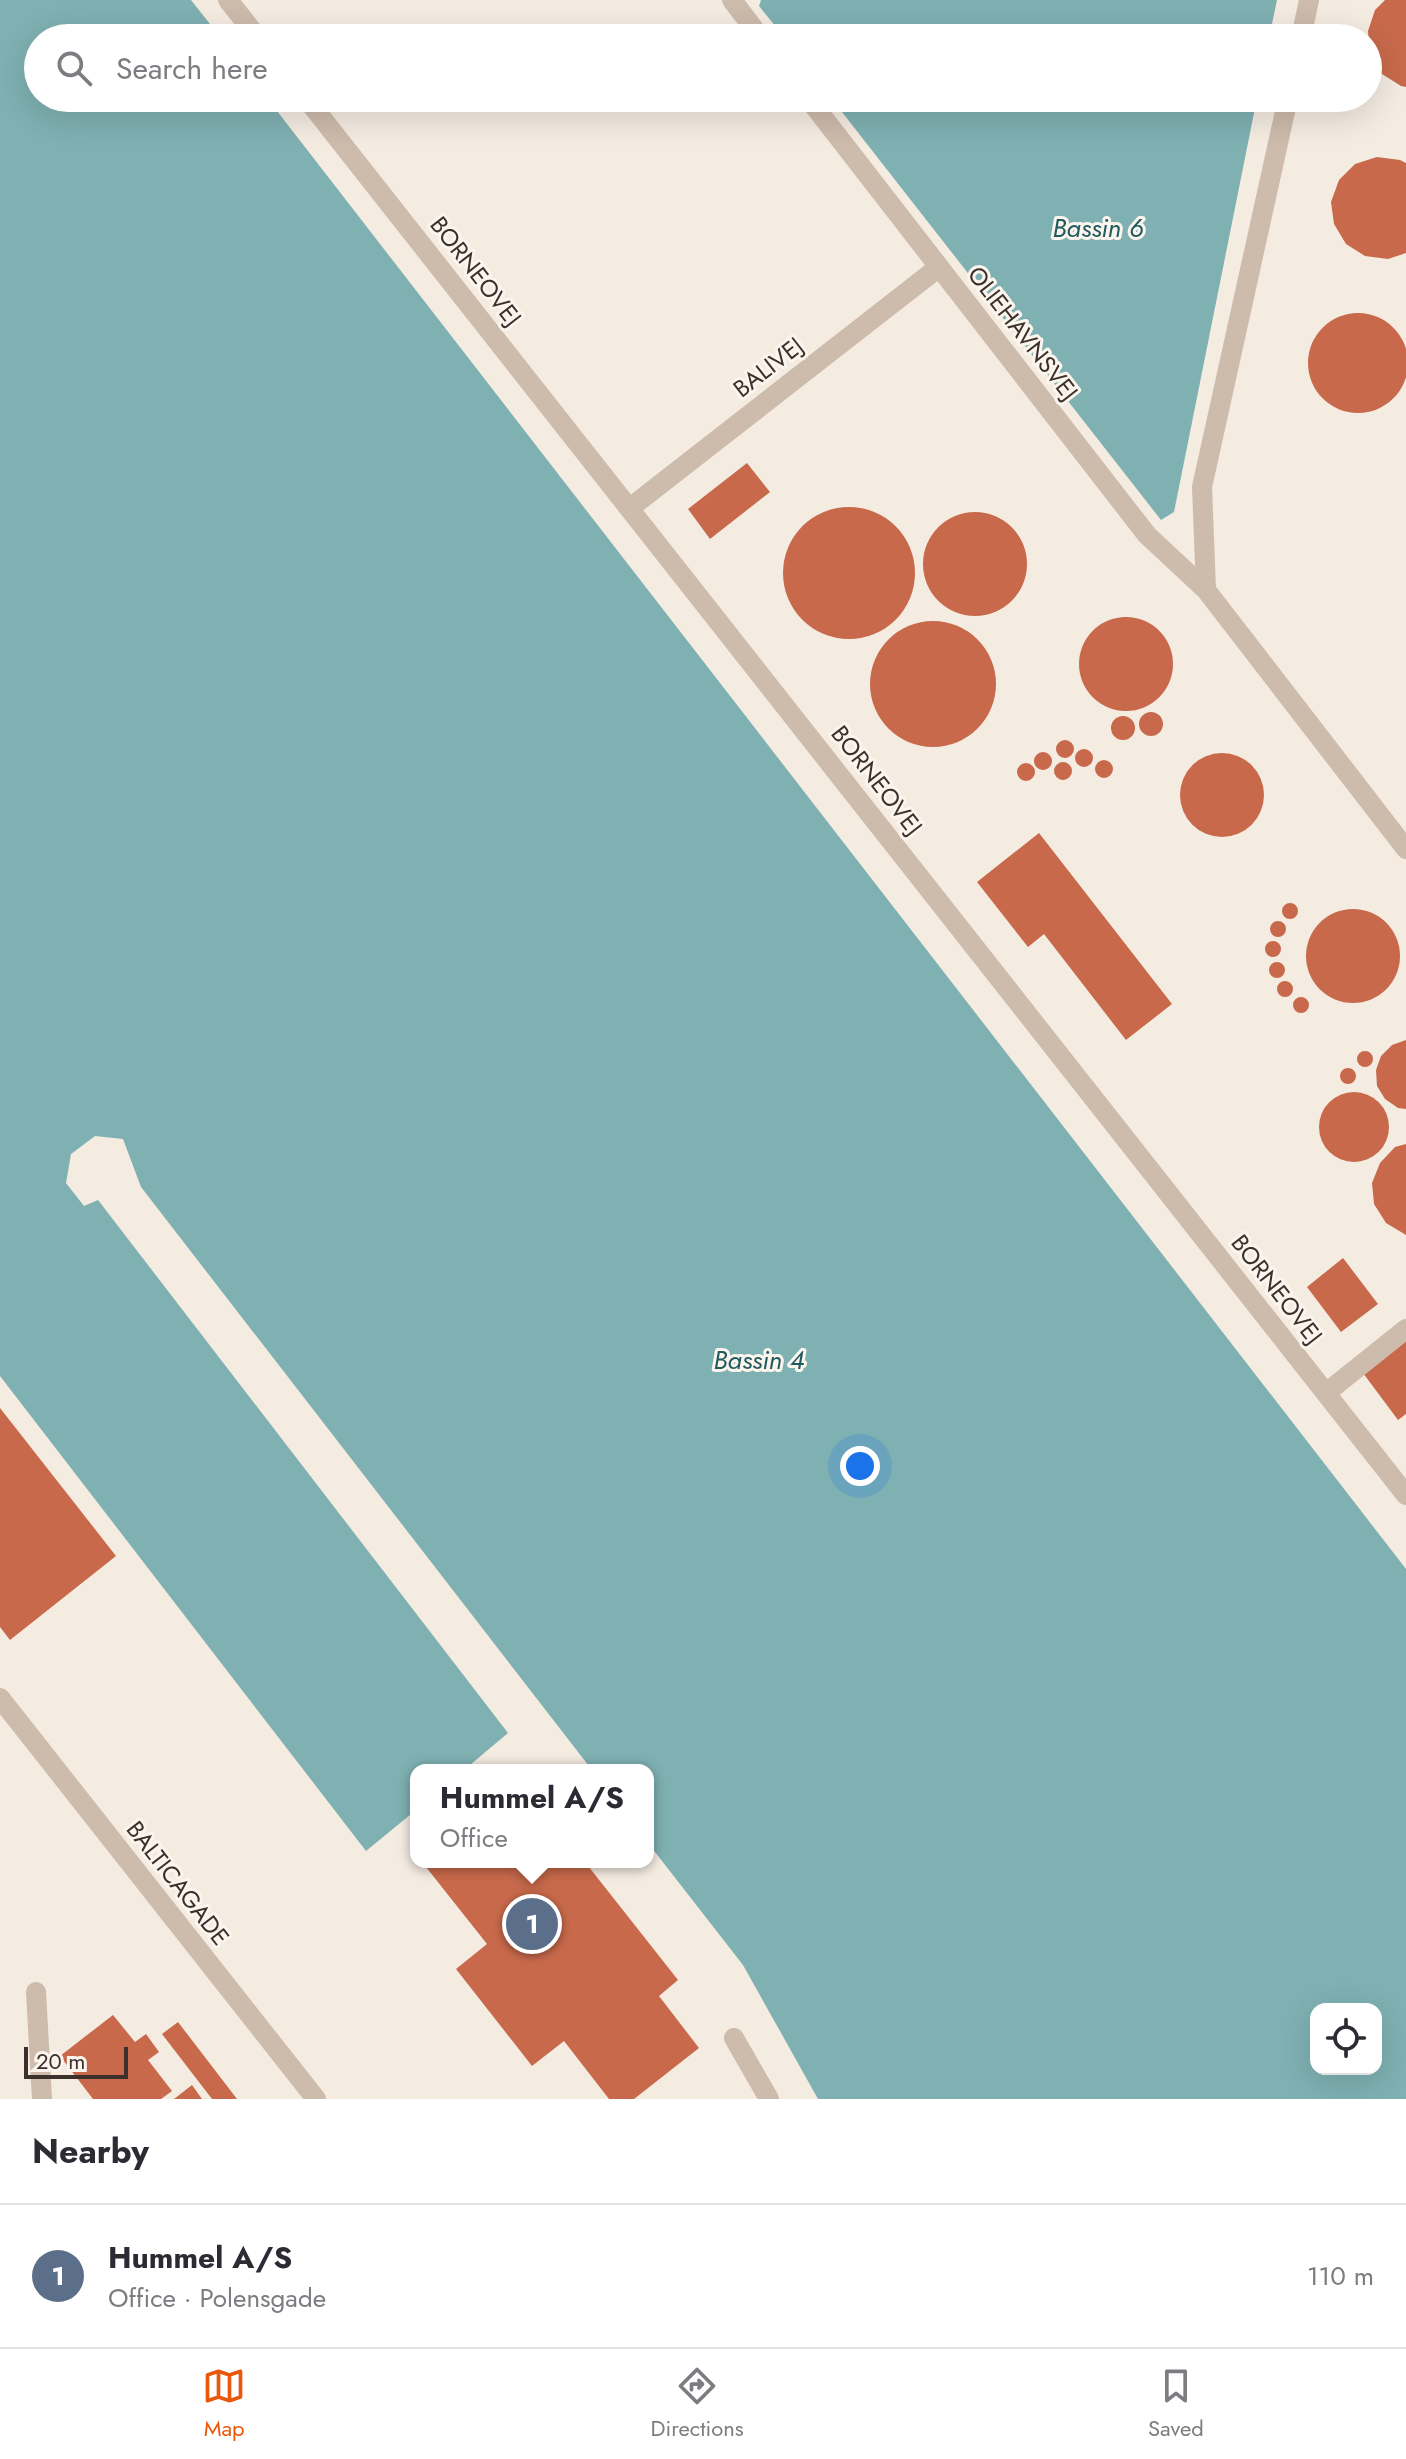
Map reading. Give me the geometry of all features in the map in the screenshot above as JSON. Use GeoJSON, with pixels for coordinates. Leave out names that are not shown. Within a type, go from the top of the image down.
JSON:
{"type":"FeatureCollection","features":[{"type":"Feature","properties":{"kind":"street"},"geometry":{"type":"LineString","coordinates":[[228,0],[247,24]]}},
{"type":"Feature","properties":{"kind":"street"},"geometry":{"type":"LineString","coordinates":[[732,0],[750,24]]}},
{"type":"Feature","properties":{"kind":"street"},"geometry":{"type":"LineString","coordinates":[[1304,24],[1309,0]]}},
{"type":"Feature","properties":{"kind":"street","name":"BORNEOVEJ"},"geometry":{"type":"LineString","coordinates":[[317,112],[1406,1495]]}},
{"type":"Feature","properties":{"kind":"street","name":"OLIEHAVNSVEJ"},"geometry":{"type":"LineString","coordinates":[[819,112],[1147,535],[1206,590],[1406,849]]}},
{"type":"Feature","properties":{"kind":"street"},"geometry":{"type":"LineString","coordinates":[[1206,590],[1202,487],[1285,112]]}},
{"type":"Feature","properties":{"kind":"street","name":"BALIVEJ"},"geometry":{"type":"LineString","coordinates":[[630,508],[939,267]]}},
{"type":"Feature","properties":{"kind":"street"},"geometry":{"type":"LineString","coordinates":[[1326,1393],[1406,1329]]}},
{"type":"Feature","properties":{"kind":"street","name":"BALTICAGADE"},"geometry":{"type":"LineString","coordinates":[[0,1698],[316,2099]]}},
{"type":"Feature","properties":{"kind":"street"},"geometry":{"type":"LineString","coordinates":[[36,1992],[42,2099]]}},
{"type":"Feature","properties":{"kind":"street"},"geometry":{"type":"LineString","coordinates":[[734,2038],[769,2099]]}},
{"type":"Feature","properties":{"kind":"water","name":"Bassin 4"},"geometry":{"type":"Polygon","coordinates":[[[0,0],[191,0],[210,24],[24,24],[24,112],[278,112],[1406,1569],[1406,2099],[818,2099],[743,1965],[654,1851],[654,1764],[587,1764],[141,1187],[123,1139],[95,1136],[71,1154],[66,1183],[84,1206],[98,1200],[508,1733],[471,1764],[410,1764],[410,1815],[366,1851],[0,1376],[0,0]]]}},
{"type":"Feature","properties":{"kind":"water"},"geometry":{"type":"Polygon","coordinates":[[[761,0],[1277,0],[1272,24],[774,24],[759,6],[761,0]]]}},
{"type":"Feature","properties":{"kind":"water","name":"Bassin 6"},"geometry":{"type":"Polygon","coordinates":[[[842,112],[1254,112],[1174,512],[1161,520],[842,112]]]}},
{"type":"Feature","properties":{"kind":"building"},"geometry":{"type":"Polygon","coordinates":[[[1385,0],[1406,0],[1406,87],[1382,74],[1382,24],[1370,24],[1375,10],[1385,0]]]}},
{"type":"Feature","properties":{"kind":"building"},"geometry":{"type":"Polygon","coordinates":[[[1377,157],[1406,163],[1406,253],[1388,259],[1365,256],[1346,244],[1334,224],[1331,202],[1339,180],[1355,164],[1377,157]]]}},
{"type":"Feature","properties":{"kind":"building"},"geometry":{"type":"Polygon","coordinates":[[[1358,313],[1377,316],[1394,327],[1405,344],[1405,382],[1394,399],[1377,410],[1358,413],[1339,410],[1322,399],[1311,382],[1308,363],[1311,344],[1322,327],[1339,316],[1358,313]]]}},
{"type":"Feature","properties":{"kind":"building"},"geometry":{"type":"Polygon","coordinates":[[[747,463],[770,492],[710,539],[688,509],[747,463]]]}},
{"type":"Feature","properties":{"kind":"building"},"geometry":{"type":"Polygon","coordinates":[[[849,507],[874,512],[896,526],[910,548],[915,573],[910,598],[896,620],[874,634],[849,639],[824,634],[802,620],[788,598],[783,573],[788,548],[802,526],[824,512],[849,507]]]}},
{"type":"Feature","properties":{"kind":"building"},"geometry":{"type":"Polygon","coordinates":[[[975,512],[995,516],[1012,527],[1023,544],[1027,564],[1023,584],[1012,601],[995,612],[975,616],[955,612],[938,601],[927,584],[923,564],[927,544],[938,527],[955,516],[975,512]]]}},
{"type":"Feature","properties":{"kind":"building"},"geometry":{"type":"Polygon","coordinates":[[[1126,617],[1144,621],[1159,631],[1169,646],[1173,664],[1169,682],[1159,697],[1144,707],[1126,711],[1108,707],[1093,697],[1083,682],[1079,664],[1083,646],[1093,631],[1108,621],[1126,617]]]}},
{"type":"Feature","properties":{"kind":"building"},"geometry":{"type":"Polygon","coordinates":[[[933,621],[957,625],[978,639],[992,660],[996,684],[992,708],[978,729],[957,743],[933,747],[909,743],[888,729],[874,708],[870,684],[874,660],[888,639],[909,625],[933,621]]]}},
{"type":"Feature","properties":{"kind":"building"},"geometry":{"type":"Polygon","coordinates":[[[1151,712],[1162,719],[1163,724],[1156,735],[1151,736],[1140,729],[1139,724],[1146,713],[1151,712]]]}},
{"type":"Feature","properties":{"kind":"building"},"geometry":{"type":"Polygon","coordinates":[[[1123,716],[1134,723],[1135,728],[1128,739],[1123,740],[1112,733],[1111,728],[1118,717],[1123,716]]]}},
{"type":"Feature","properties":{"kind":"building"},"geometry":{"type":"Polygon","coordinates":[[[1065,740],[1074,749],[1065,758],[1056,749],[1065,740]]]}},
{"type":"Feature","properties":{"kind":"building"},"geometry":{"type":"Polygon","coordinates":[[[1084,749],[1093,758],[1084,767],[1075,758],[1084,749]]]}},
{"type":"Feature","properties":{"kind":"building"},"geometry":{"type":"Polygon","coordinates":[[[1043,752],[1052,761],[1043,770],[1034,761],[1043,752]]]}},
{"type":"Feature","properties":{"kind":"building"},"geometry":{"type":"Polygon","coordinates":[[[1222,753],[1238,756],[1252,765],[1261,779],[1264,795],[1261,811],[1252,825],[1238,834],[1222,837],[1206,834],[1192,825],[1183,811],[1180,795],[1183,779],[1192,765],[1206,756],[1222,753]]]}},
{"type":"Feature","properties":{"kind":"building"},"geometry":{"type":"Polygon","coordinates":[[[1104,760],[1113,769],[1104,778],[1095,769],[1104,760]]]}},
{"type":"Feature","properties":{"kind":"building"},"geometry":{"type":"Polygon","coordinates":[[[1063,762],[1072,771],[1063,780],[1054,771],[1063,762]]]}},
{"type":"Feature","properties":{"kind":"building"},"geometry":{"type":"Polygon","coordinates":[[[1026,763],[1035,772],[1026,781],[1017,772],[1026,763]]]}},
{"type":"Feature","properties":{"kind":"building"},"geometry":{"type":"Polygon","coordinates":[[[1039,833],[1172,1004],[1126,1040],[1044,934],[1028,947],[977,882],[1039,833]]]}},
{"type":"Feature","properties":{"kind":"building"},"geometry":{"type":"Polygon","coordinates":[[[1290,903],[1298,911],[1290,919],[1282,911],[1290,903]]]}},
{"type":"Feature","properties":{"kind":"building"},"geometry":{"type":"Polygon","coordinates":[[[1353,909],[1371,913],[1386,923],[1396,938],[1400,956],[1396,974],[1386,989],[1371,999],[1353,1003],[1335,999],[1320,989],[1310,974],[1306,956],[1310,938],[1320,923],[1335,913],[1353,909]]]}},
{"type":"Feature","properties":{"kind":"building"},"geometry":{"type":"Polygon","coordinates":[[[1278,921],[1286,929],[1278,937],[1270,929],[1278,921]]]}},
{"type":"Feature","properties":{"kind":"building"},"geometry":{"type":"Polygon","coordinates":[[[1273,941],[1281,949],[1273,957],[1265,949],[1273,941]]]}},
{"type":"Feature","properties":{"kind":"building"},"geometry":{"type":"Polygon","coordinates":[[[1277,962],[1285,970],[1277,978],[1269,970],[1277,962]]]}},
{"type":"Feature","properties":{"kind":"building"},"geometry":{"type":"Polygon","coordinates":[[[1285,981],[1291,983],[1291,995],[1285,997],[1279,995],[1277,989],[1279,983],[1285,981]]]}},
{"type":"Feature","properties":{"kind":"building"},"geometry":{"type":"Polygon","coordinates":[[[1301,997],[1309,1005],[1301,1013],[1293,1005],[1301,997]]]}},
{"type":"Feature","properties":{"kind":"building"},"geometry":{"type":"Polygon","coordinates":[[[1406,1040],[1406,1109],[1398,1108],[1385,1099],[1377,1086],[1376,1070],[1381,1056],[1392,1045],[1406,1040]]]}},
{"type":"Feature","properties":{"kind":"building"},"geometry":{"type":"Polygon","coordinates":[[[1365,1051],[1373,1059],[1365,1067],[1357,1059],[1365,1051]]]}},
{"type":"Feature","properties":{"kind":"building"},"geometry":{"type":"Polygon","coordinates":[[[1348,1068],[1356,1076],[1348,1084],[1340,1076],[1348,1068]]]}},
{"type":"Feature","properties":{"kind":"building"},"geometry":{"type":"Polygon","coordinates":[[[1354,1092],[1373,1098],[1383,1108],[1389,1127],[1383,1146],[1373,1156],[1354,1162],[1335,1156],[1325,1146],[1319,1127],[1325,1108],[1335,1098],[1354,1092]]]}},
{"type":"Feature","properties":{"kind":"building"},"geometry":{"type":"Polygon","coordinates":[[[1406,1144],[1406,1235],[1386,1223],[1374,1204],[1372,1183],[1380,1163],[1395,1147],[1406,1144]]]}},
{"type":"Feature","properties":{"kind":"building"},"geometry":{"type":"Polygon","coordinates":[[[1343,1258],[1378,1304],[1341,1332],[1307,1287],[1343,1258]]]}},
{"type":"Feature","properties":{"kind":"building"},"geometry":{"type":"Polygon","coordinates":[[[1406,1341],[1406,1414],[1398,1420],[1363,1373],[1406,1341]]]}},
{"type":"Feature","properties":{"kind":"building"},"geometry":{"type":"Polygon","coordinates":[[[0,1408],[116,1556],[10,1640],[0,1627],[0,1408]]]}},
{"type":"Feature","properties":{"kind":"building"},"geometry":{"type":"Polygon","coordinates":[[[427,1868],[590,1868],[678,1980],[659,1996],[699,2048],[634,2099],[609,2099],[564,2041],[532,2066],[456,1969],[487,1944],[427,1868]]]}},
{"type":"Feature","properties":{"kind":"building"},"geometry":{"type":"Polygon","coordinates":[[[113,2015],[135,2042],[146,2034],[159,2052],[148,2060],[172,2091],[161,2099],[93,2099],[60,2056],[113,2015]]]}},
{"type":"Feature","properties":{"kind":"building"},"geometry":{"type":"Polygon","coordinates":[[[178,2022],[237,2099],[212,2099],[162,2034],[178,2022]]]}},
{"type":"Feature","properties":{"kind":"building"},"geometry":{"type":"Polygon","coordinates":[[[192,2085],[202,2099],[174,2099],[192,2085]]]}},
{"type":"Feature","properties":{"kind":"place","name":"Hummel A/S"},"geometry":{"type":"Point","coordinates":[532,1924]}}]}
